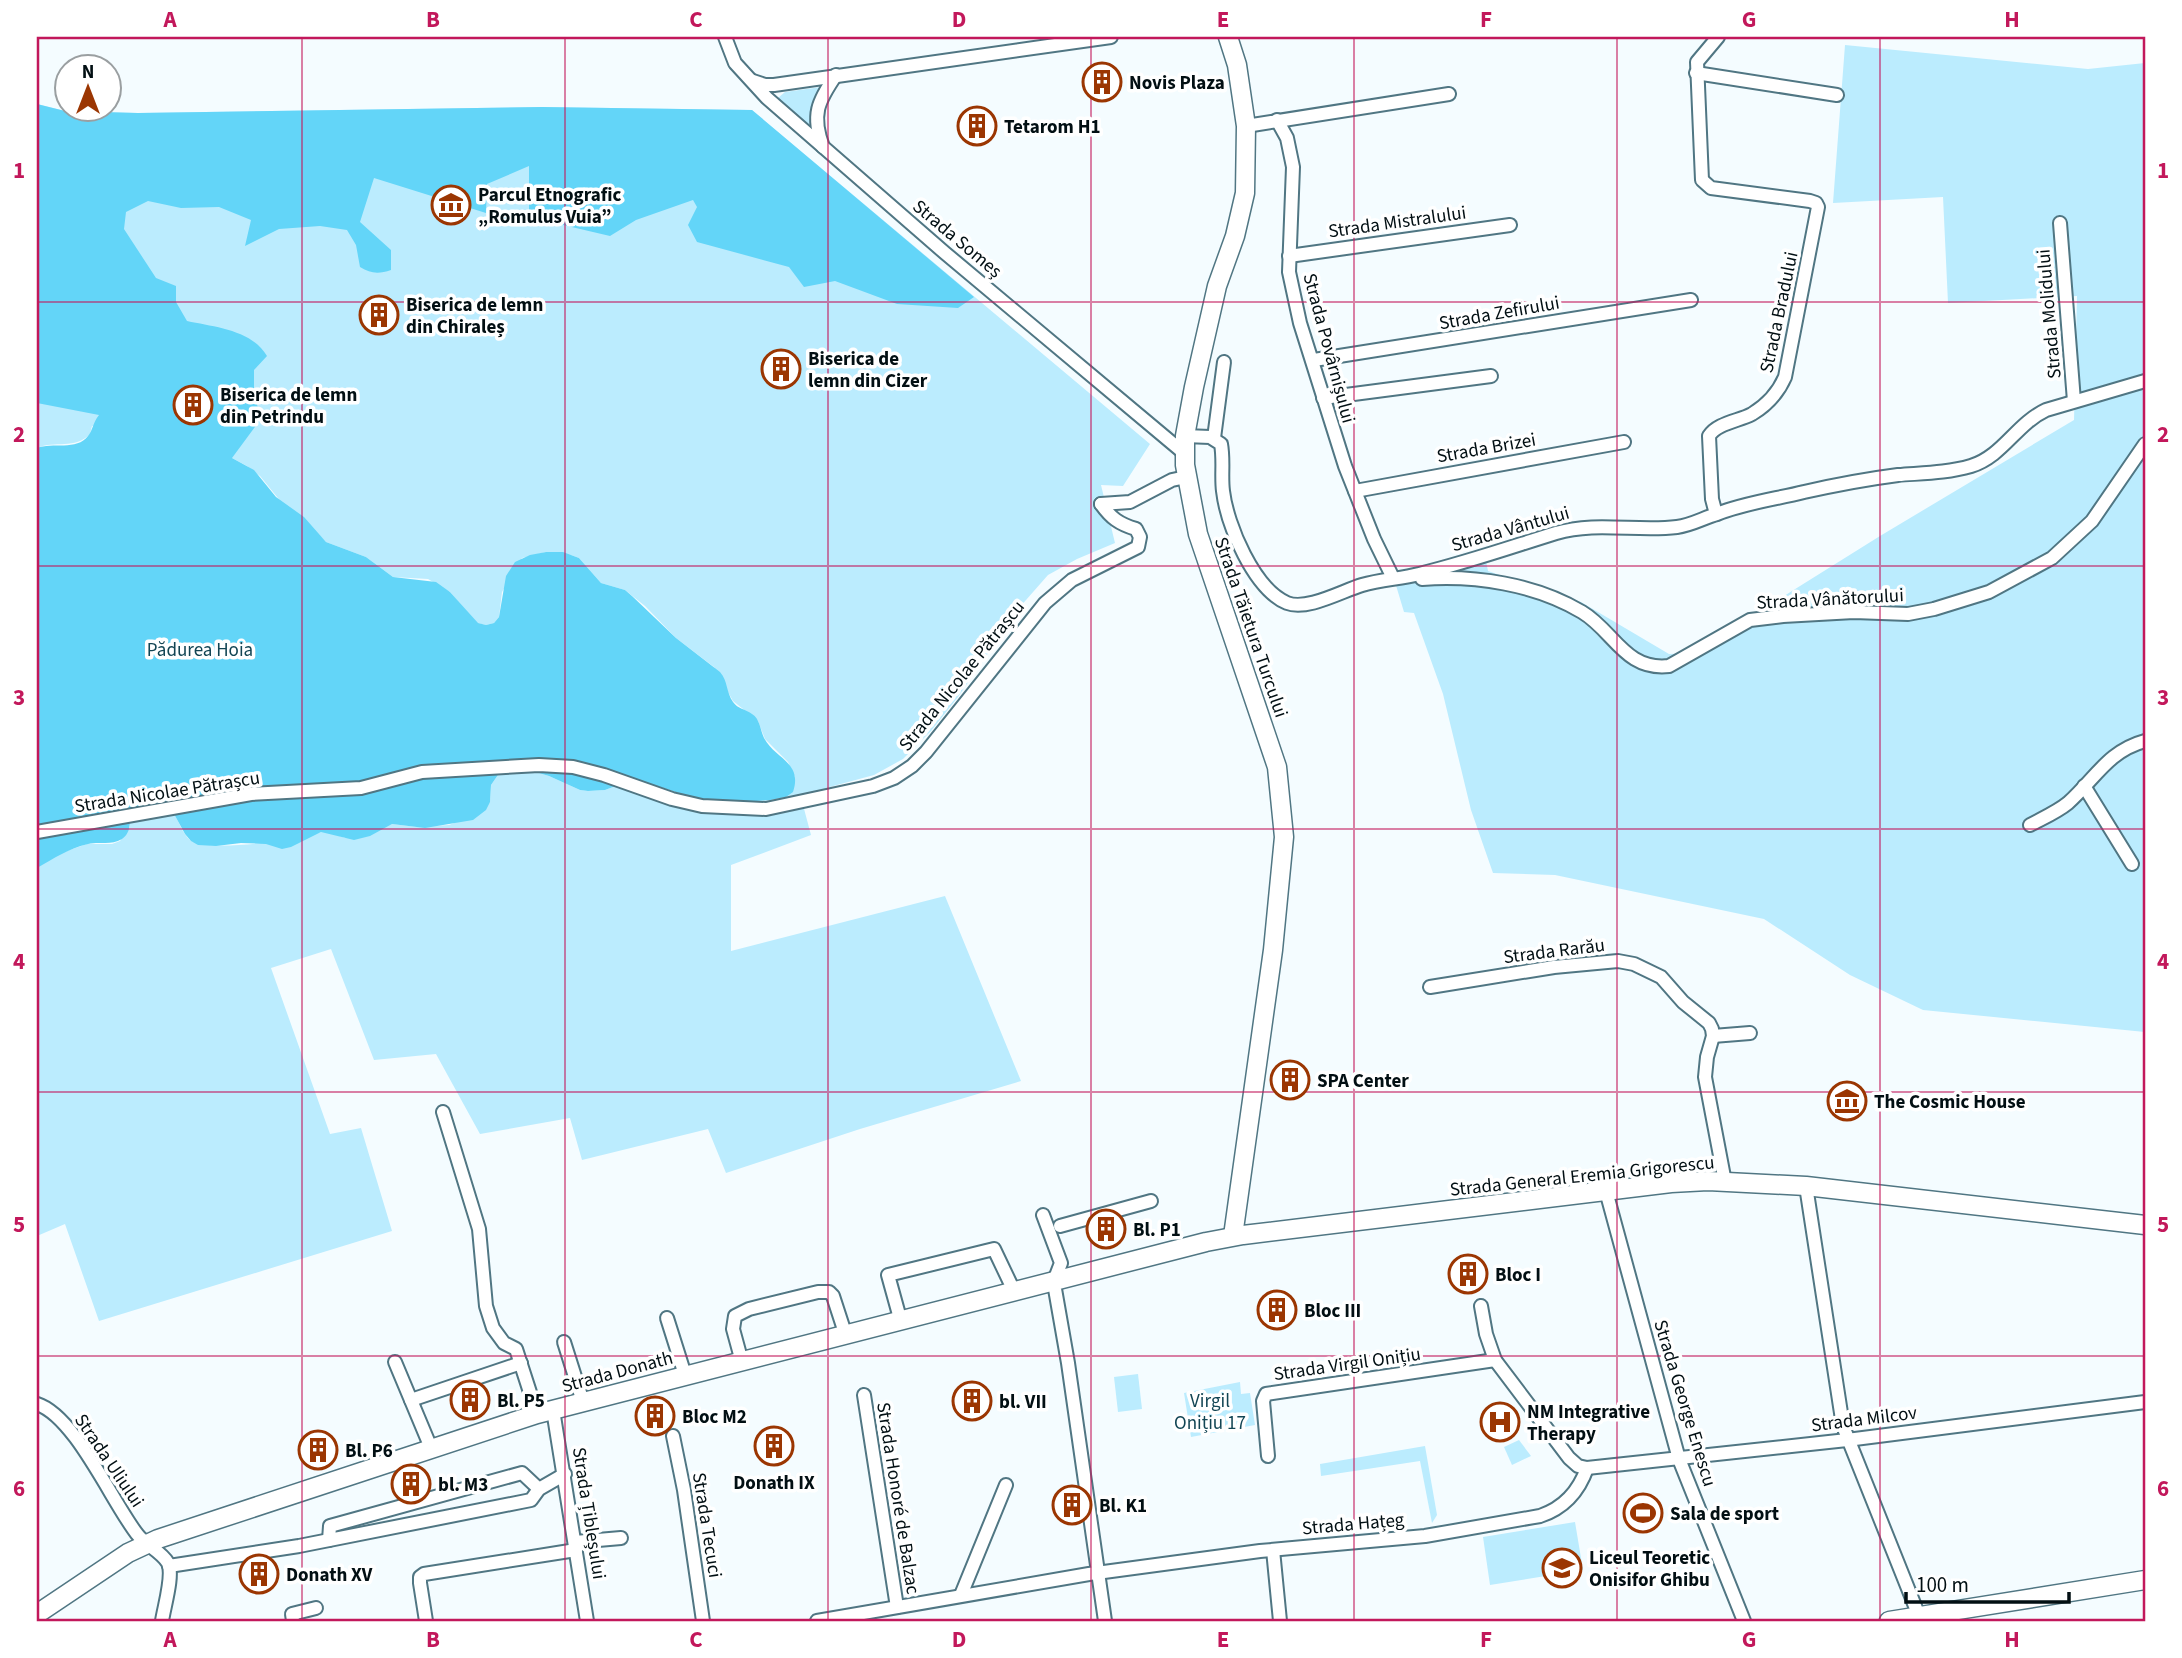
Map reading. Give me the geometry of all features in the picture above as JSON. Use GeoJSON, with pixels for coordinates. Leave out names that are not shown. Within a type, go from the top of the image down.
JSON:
{"type":"FeatureCollection","features":[{"type":"Feature","properties":{"kind":"main road","name":"Strada Tăietura Turcului"},"geometry":{"type":"LineString","coordinates":[[1228,37],[1237,65],[1245,126],[1246,168],[1242,210],[1217,286],[1194,387],[1185,445],[1186,477],[1198,534],[1272,748],[1277,767],[1283,822],[1283,864],[1273,950],[1233,1236]]}},
{"type":"Feature","properties":{"kind":"main road","name":"Strada General Eremia Grigorescu"},"geometry":{"type":"LineString","coordinates":[[1233,1236],[1681,1182],[1806,1185],[2145,1224]]}},
{"type":"Feature","properties":{"kind":"main road","name":"Strada Donath"},"geometry":{"type":"LineString","coordinates":[[37,1614],[128,1553],[146,1544],[431,1448],[545,1412],[1233,1236]]}},
{"type":"Feature","properties":{"kind":"main road"},"geometry":{"type":"LineString","coordinates":[[1889,1621],[2145,1580]]}},
{"type":"Feature","properties":{"kind":"street","name":"Strada Someș"},"geometry":{"type":"LineString","coordinates":[[725,37],[735,62],[747,77],[823,147],[936,245],[1185,445]]}},
{"type":"Feature","properties":{"kind":"street"},"geometry":{"type":"LineString","coordinates":[[747,77],[765,85],[774,85],[1111,37]]}},
{"type":"Feature","properties":{"kind":"street"},"geometry":{"type":"LineString","coordinates":[[1718,37],[1699,58],[1696,73],[1836,95]]}},
{"type":"Feature","properties":{"kind":"street","name":"Strada Bradului"},"geometry":{"type":"LineString","coordinates":[[1696,73],[1702,180],[1710,188],[1816,203],[1814,238],[1785,377],[1779,391],[1753,413],[1715,429],[1709,436],[1712,499],[1716,514]]}},
{"type":"Feature","properties":{"kind":"street"},"geometry":{"type":"LineString","coordinates":[[823,147],[816,126],[817,110],[824,92],[836,75]]}},
{"type":"Feature","properties":{"kind":"street"},"geometry":{"type":"LineString","coordinates":[[1245,126],[1449,94]]}},
{"type":"Feature","properties":{"kind":"street","name":"Strada Povârnișului"},"geometry":{"type":"LineString","coordinates":[[1277,120],[1287,138],[1293,167],[1289,272],[1297,310],[1355,491],[1399,578]]}},
{"type":"Feature","properties":{"kind":"street","name":"Strada Molidului"},"geometry":{"type":"LineString","coordinates":[[2060,223],[2074,401]]}},
{"type":"Feature","properties":{"kind":"street","name":"Strada Mistralului"},"geometry":{"type":"LineString","coordinates":[[1289,256],[1510,225]]}},
{"type":"Feature","properties":{"kind":"street","name":"Strada Zefirului"},"geometry":{"type":"LineString","coordinates":[[1314,360],[1690,300]]}},
{"type":"Feature","properties":{"kind":"street"},"geometry":{"type":"LineString","coordinates":[[1185,445],[1214,438],[1224,362]]}},
{"type":"Feature","properties":{"kind":"street"},"geometry":{"type":"LineString","coordinates":[[1323,398],[1491,376]]}},
{"type":"Feature","properties":{"kind":"street","name":"Strada Vântului"},"geometry":{"type":"LineString","coordinates":[[1214,438],[1220,444],[1223,457],[1223,494],[1229,516],[1254,572],[1272,593],[1292,605],[1313,603],[1363,584],[1399,578],[1569,530],[1595,527],[1677,527],[1716,514],[1806,492],[1896,476],[1944,472],[1974,465],[1988,459],[2031,417],[2074,401],[2145,381]]}},
{"type":"Feature","properties":{"kind":"street","name":"Strada Brizei"},"geometry":{"type":"LineString","coordinates":[[1355,491],[1624,442]]}},
{"type":"Feature","properties":{"kind":"street","name":"Strada Vânătorului"},"geometry":{"type":"LineString","coordinates":[[1399,578],[1480,578],[1530,590],[1583,612],[1638,663],[1655,668],[1668,666],[1750,620],[1826,614],[1908,614],[1989,592],[2052,558],[2092,522],[2145,444]]}},
{"type":"Feature","properties":{"kind":"street","name":"Strada Nicolae Pătrașcu"},"geometry":{"type":"LineString","coordinates":[[37,832],[251,794],[361,788],[422,772],[520,765],[573,767],[672,799],[733,809],[766,809],[873,786],[894,778],[926,752],[1045,603],[1072,580],[1138,547],[1140,537],[1136,529],[1120,525],[1101,504],[1130,502],[1186,477]]}},
{"type":"Feature","properties":{"kind":"street"},"geometry":{"type":"LineString","coordinates":[[2030,825],[2059,809],[2116,754],[2145,741]]}},
{"type":"Feature","properties":{"kind":"street"},"geometry":{"type":"LineString","coordinates":[[2084,786],[2132,864]]}},
{"type":"Feature","properties":{"kind":"street","name":"Strada Rarău"},"geometry":{"type":"LineString","coordinates":[[1430,987],[1554,967],[1618,961],[1634,964],[1661,977],[1683,1002],[1709,1024],[1713,1036]]}},
{"type":"Feature","properties":{"kind":"street"},"geometry":{"type":"LineString","coordinates":[[1725,1182],[1705,1077],[1707,1057],[1713,1036],[1750,1033]]}},
{"type":"Feature","properties":{"kind":"street"},"geometry":{"type":"LineString","coordinates":[[411,1400],[521,1363],[516,1349],[503,1343],[489,1317],[479,1229],[443,1112]]}},
{"type":"Feature","properties":{"kind":"street"},"geometry":{"type":"LineString","coordinates":[[1806,1185],[1847,1440],[1919,1616]]}},
{"type":"Feature","properties":{"kind":"street","name":"Strada George Enescu"},"geometry":{"type":"LineString","coordinates":[[1606,1191],[1679,1459],[1744,1621]]}},
{"type":"Feature","properties":{"kind":"street"},"geometry":{"type":"LineString","coordinates":[[1059,1226],[1151,1201]]}},
{"type":"Feature","properties":{"kind":"street"},"geometry":{"type":"LineString","coordinates":[[1043,1214],[1061,1263],[1054,1281],[1105,1621]]}},
{"type":"Feature","properties":{"kind":"street"},"geometry":{"type":"LineString","coordinates":[[901,1322],[888,1275],[994,1249],[1014,1291]]}},
{"type":"Feature","properties":{"kind":"street"},"geometry":{"type":"LineString","coordinates":[[742,1362],[733,1329],[735,1316],[749,1309],[818,1292],[829,1292],[833,1296],[846,1336]]}},
{"type":"Feature","properties":{"kind":"street"},"geometry":{"type":"LineString","coordinates":[[1481,1306],[1486,1334],[1495,1360],[1569,1458],[1578,1466],[1587,1468]]}},
{"type":"Feature","properties":{"kind":"street"},"geometry":{"type":"LineString","coordinates":[[667,1318],[685,1375]]}},
{"type":"Feature","properties":{"kind":"street"},"geometry":{"type":"LineString","coordinates":[[564,1342],[583,1402]]}},
{"type":"Feature","properties":{"kind":"street","name":"Strada Virgil Onițiu"},"geometry":{"type":"LineString","coordinates":[[1268,1456],[1263,1401],[1266,1394],[1495,1360]]}},
{"type":"Feature","properties":{"kind":"street"},"geometry":{"type":"LineString","coordinates":[[395,1362],[431,1448]]}},
{"type":"Feature","properties":{"kind":"street","name":"Strada Țibleșului"},"geometry":{"type":"LineString","coordinates":[[521,1363],[545,1412],[565,1474],[587,1621]]}},
{"type":"Feature","properties":{"kind":"street","name":"Strada Honoré de Balzac"},"geometry":{"type":"LineString","coordinates":[[864,1395],[897,1607]]}},
{"type":"Feature","properties":{"kind":"street","name":"Strada Milcov"},"geometry":{"type":"LineString","coordinates":[[1587,1468],[1847,1440],[2145,1402]]}},
{"type":"Feature","properties":{"kind":"street","name":"Strada Uliului"},"geometry":{"type":"LineString","coordinates":[[37,1404],[55,1415],[77,1441],[136,1533],[160,1554],[169,1566]]}},
{"type":"Feature","properties":{"kind":"street","name":"Strada Tecuci"},"geometry":{"type":"LineString","coordinates":[[673,1436],[684,1490],[703,1621]]}},
{"type":"Feature","properties":{"kind":"street","name":"Strada Hațeg"},"geometry":{"type":"LineString","coordinates":[[817,1621],[880,1616],[897,1607],[1099,1573],[1273,1550],[1425,1536],[1540,1516],[1553,1512],[1565,1503],[1582,1482],[1587,1468]]}},
{"type":"Feature","properties":{"kind":"street"},"geometry":{"type":"LineString","coordinates":[[329,1540],[330,1526],[522,1473],[539,1489]]}},
{"type":"Feature","properties":{"kind":"street"},"geometry":{"type":"LineString","coordinates":[[165,1618],[169,1566],[329,1540],[531,1500],[539,1489],[565,1474]]}},
{"type":"Feature","properties":{"kind":"street"},"geometry":{"type":"LineString","coordinates":[[961,1595],[1006,1485]]}},
{"type":"Feature","properties":{"kind":"street"},"geometry":{"type":"LineString","coordinates":[[426,1621],[420,1583],[420,1577],[424,1574],[621,1538]]}},
{"type":"Feature","properties":{"kind":"street"},"geometry":{"type":"LineString","coordinates":[[1273,1550],[1280,1621]]}},
{"type":"Feature","properties":{"kind":"street"},"geometry":{"type":"LineString","coordinates":[[293,1621],[292,1614],[316,1608]]}},
{"type":"Feature","properties":{"kind":"green space"},"geometry":{"type":"Polygon","coordinates":[[[1845,45],[2088,69],[2145,63],[2145,1032],[1923,1010],[1850,975],[1764,919],[1555,875],[1493,873],[1471,810],[1443,694],[1414,613],[1404,612],[1395,582],[1486,561],[1488,571],[1581,602],[1669,654],[1693,653],[1880,536],[2074,420],[2077,296],[1948,303],[1943,197],[1833,203],[1845,45]]]}},
{"type":"Feature","properties":{"kind":"green space"},"geometry":{"type":"Polygon","coordinates":[[[828,86],[816,126],[810,126],[778,98],[785,92],[828,86]]]}},
{"type":"Feature","properties":{"kind":"green space"},"geometry":{"type":"Polygon","coordinates":[[[37,104],[52,108],[52,122],[122,122],[122,113],[542,107],[752,110],[1150,444],[1123,486],[1101,485],[1115,543],[1048,575],[1019,608],[958,697],[931,731],[903,759],[874,775],[826,788],[803,805],[811,835],[731,865],[731,951],[945,896],[1021,1081],[860,1129],[726,1173],[708,1129],[582,1160],[570,1118],[480,1134],[436,1054],[374,1060],[331,949],[271,968],[330,1134],[361,1128],[392,1231],[99,1321],[65,1224],[37,1236],[37,868],[55,855],[87,844],[112,844],[120,841],[130,827],[130,819],[173,812],[190,840],[214,845],[275,841],[321,832],[345,838],[392,824],[417,827],[449,825],[490,802],[491,785],[500,772],[525,769],[588,791],[605,790],[629,781],[645,782],[694,798],[736,803],[770,800],[795,777],[788,762],[765,739],[758,721],[733,701],[714,667],[676,638],[625,590],[601,583],[579,558],[546,552],[522,558],[502,592],[499,617],[494,623],[486,625],[477,623],[450,592],[428,579],[393,577],[366,557],[326,542],[297,513],[282,503],[260,476],[232,458],[92,426],[90,434],[78,442],[37,448],[37,104]]]}},
{"type":"Feature","properties":{"kind":"green space","name":"Pădurea Hoia"},"geometry":{"type":"Polygon","coordinates":[[[37,104],[52,108],[52,122],[122,122],[122,113],[542,107],[752,110],[974,297],[958,308],[897,304],[835,281],[804,287],[789,267],[697,242],[688,225],[697,207],[693,200],[636,220],[610,236],[529,217],[529,166],[487,184],[486,213],[374,178],[360,222],[391,250],[391,270],[379,273],[360,267],[356,245],[347,230],[320,226],[279,229],[245,246],[251,220],[219,207],[181,208],[148,201],[126,212],[124,229],[156,278],[176,286],[176,302],[187,321],[242,335],[252,340],[267,356],[254,370],[254,388],[260,420],[232,458],[254,470],[276,497],[304,517],[326,542],[366,557],[393,577],[436,582],[450,592],[478,623],[494,623],[499,617],[506,576],[515,562],[546,552],[563,552],[579,558],[601,583],[625,590],[676,638],[720,672],[733,702],[755,716],[764,738],[791,767],[794,774],[793,792],[786,797],[770,800],[728,803],[694,798],[645,782],[629,781],[605,790],[580,790],[525,769],[500,772],[491,785],[490,802],[486,810],[473,820],[425,828],[392,824],[370,836],[354,840],[321,832],[282,849],[266,844],[198,845],[185,834],[173,812],[130,819],[129,830],[122,839],[81,846],[37,868],[37,448],[71,445],[83,441],[90,434],[99,415],[37,403],[37,104]]]}},
{"type":"Feature","properties":{"kind":"green space"},"geometry":{"type":"Polygon","coordinates":[[[1138,1374],[1142,1409],[1118,1412],[1114,1377],[1138,1374]]]}},
{"type":"Feature","properties":{"kind":"green space","name":"Virgil Onițiu 17"},"geometry":{"type":"Polygon","coordinates":[[[1240,1382],[1241,1394],[1250,1393],[1255,1425],[1191,1437],[1184,1393],[1240,1382]]]}},
{"type":"Feature","properties":{"kind":"green space"},"geometry":{"type":"Polygon","coordinates":[[[1519,1440],[1531,1456],[1512,1465],[1504,1447],[1519,1440]]]}},
{"type":"Feature","properties":{"kind":"green space"},"geometry":{"type":"Polygon","coordinates":[[[1425,1446],[1437,1515],[1432,1523],[1420,1461],[1321,1476],[1320,1464],[1425,1446]]]}},
{"type":"Feature","properties":{"kind":"green space"},"geometry":{"type":"Polygon","coordinates":[[[1575,1522],[1583,1570],[1490,1585],[1483,1537],[1575,1522]]]}},
{"type":"Feature","properties":{"kind":"place","name":"Novis Plaza"},"geometry":{"type":"Point","coordinates":[1102,82]}},
{"type":"Feature","properties":{"kind":"place","name":"Tetarom H1"},"geometry":{"type":"Point","coordinates":[977,126]}},
{"type":"Feature","properties":{"kind":"place","name":"Parcul Etnografic „Romulus Vuia”"},"geometry":{"type":"Point","coordinates":[451,205]}},
{"type":"Feature","properties":{"kind":"place","name":"Biserica de lemn din Chiraleș"},"geometry":{"type":"Point","coordinates":[379,315]}},
{"type":"Feature","properties":{"kind":"place","name":"Biserica de lemn din Cizer"},"geometry":{"type":"Point","coordinates":[781,369]}},
{"type":"Feature","properties":{"kind":"place","name":"Biserica de lemn din Petrindu"},"geometry":{"type":"Point","coordinates":[193,405]}},
{"type":"Feature","properties":{"kind":"place","name":"SPA Center"},"geometry":{"type":"Point","coordinates":[1290,1080]}},
{"type":"Feature","properties":{"kind":"place","name":"The Cosmic House"},"geometry":{"type":"Point","coordinates":[1847,1101]}},
{"type":"Feature","properties":{"kind":"place","name":"Bl. P1"},"geometry":{"type":"Point","coordinates":[1106,1229]}},
{"type":"Feature","properties":{"kind":"place","name":"Bloc I"},"geometry":{"type":"Point","coordinates":[1468,1274]}},
{"type":"Feature","properties":{"kind":"place","name":"Bloc III"},"geometry":{"type":"Point","coordinates":[1277,1310]}},
{"type":"Feature","properties":{"kind":"place","name":"Bl. P5"},"geometry":{"type":"Point","coordinates":[470,1400]}},
{"type":"Feature","properties":{"kind":"place","name":"bl. VII"},"geometry":{"type":"Point","coordinates":[972,1401]}},
{"type":"Feature","properties":{"kind":"place","name":"Bloc M2"},"geometry":{"type":"Point","coordinates":[655,1416]}},
{"type":"Feature","properties":{"kind":"place","name":"NM Integrative Therapy"},"geometry":{"type":"Point","coordinates":[1500,1422]}},
{"type":"Feature","properties":{"kind":"place","name":"Donath IX"},"geometry":{"type":"Point","coordinates":[774,1446]}},
{"type":"Feature","properties":{"kind":"place","name":"Bl. P6"},"geometry":{"type":"Point","coordinates":[318,1450]}},
{"type":"Feature","properties":{"kind":"place","name":"bl. M3"},"geometry":{"type":"Point","coordinates":[411,1484]}},
{"type":"Feature","properties":{"kind":"place","name":"Bl. K1"},"geometry":{"type":"Point","coordinates":[1072,1505]}},
{"type":"Feature","properties":{"kind":"place","name":"Sala de sport"},"geometry":{"type":"Point","coordinates":[1643,1513]}},
{"type":"Feature","properties":{"kind":"place","name":"Liceul Teoretic Onisifor Ghibu"},"geometry":{"type":"Point","coordinates":[1562,1568]}},
{"type":"Feature","properties":{"kind":"place","name":"Donath XV"},"geometry":{"type":"Point","coordinates":[259,1574]}}]}
